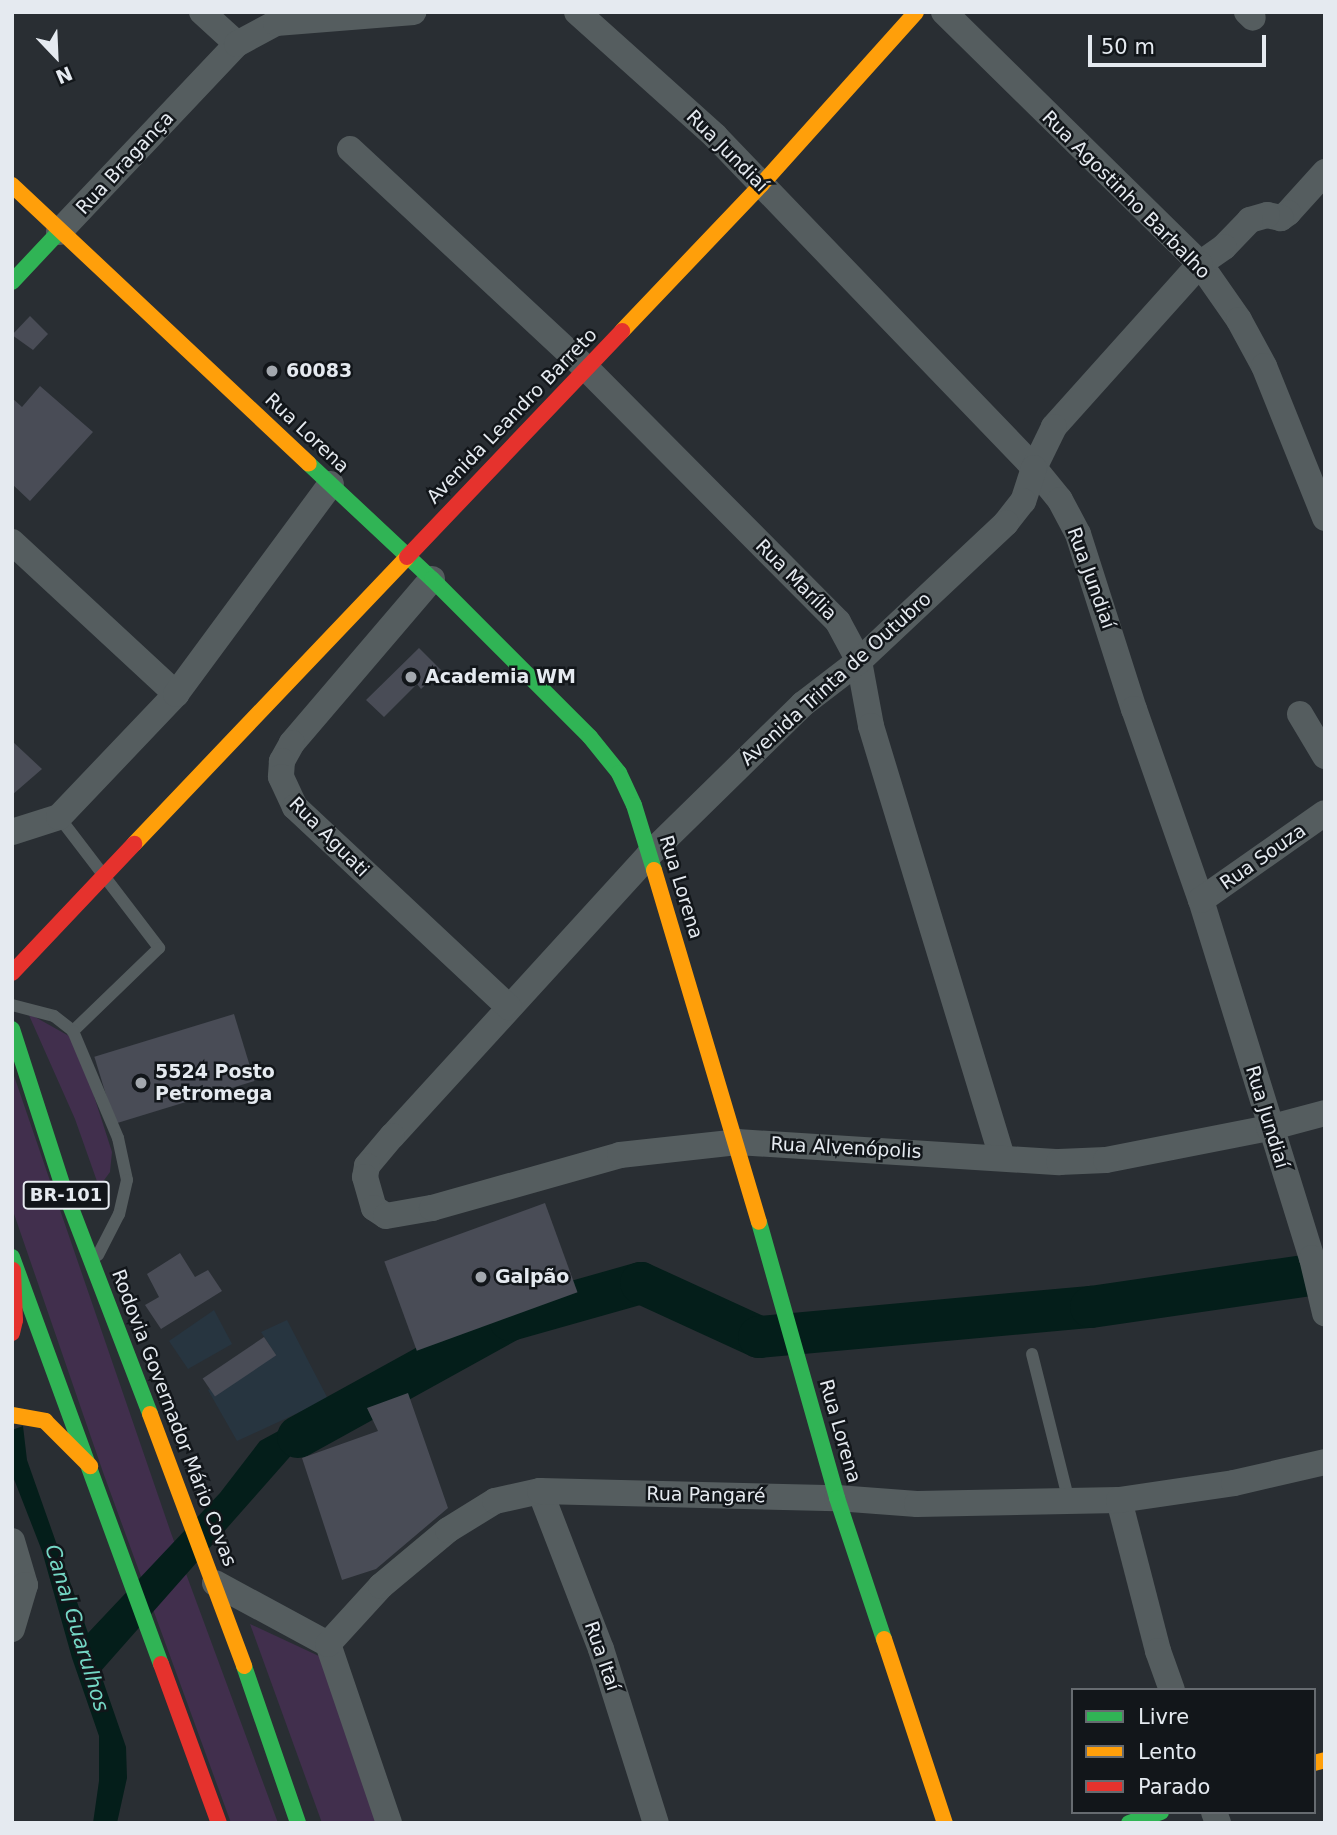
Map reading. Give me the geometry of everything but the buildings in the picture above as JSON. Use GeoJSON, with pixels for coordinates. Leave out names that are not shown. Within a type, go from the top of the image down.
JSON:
{"type":"FeatureCollection","features":[{"type":"Feature","properties":{"kind":"main road","name":"Avenida Leandro Barreto"},"geometry":{"type":"LineString","coordinates":[[12,973],[761,185],[916,12]]}},
{"type":"Feature","properties":{"kind":"main road","name":"Rua Lorena"},"geometry":{"type":"LineString","coordinates":[[12,185],[59,232],[432,579],[590,737],[619,773],[634,805],[737,1142],[837,1498],[945,1823]]}},
{"type":"Feature","properties":{"kind":"main road","name":"Rua Bragança"},"geometry":{"type":"LineString","coordinates":[[12,282],[59,232]]}},
{"type":"Feature","properties":{"kind":"main road","name":"Rodovia Governador Mário Covas"},"geometry":{"type":"LineString","coordinates":[[12,1028],[63,1188],[215,1584],[298,1823]]}},
{"type":"Feature","properties":{"kind":"main road"},"geometry":{"type":"LineString","coordinates":[[12,1258],[15,1320],[12,1333]]}},
{"type":"Feature","properties":{"kind":"main road"},"geometry":{"type":"LineString","coordinates":[[12,1258],[219,1823]]}},
{"type":"Feature","properties":{"kind":"main road"},"geometry":{"type":"LineString","coordinates":[[12,1415],[45,1421],[90,1467]]}},
{"type":"Feature","properties":{"kind":"main road"},"geometry":{"type":"LineString","coordinates":[[1129,1823],[1155,1814]]}},
{"type":"Feature","properties":{"kind":"street"},"geometry":{"type":"LineString","coordinates":[[202,12],[237,44],[276,23],[414,12]]}},
{"type":"Feature","properties":{"kind":"street","name":"Rua Jundiaí"},"geometry":{"type":"LineString","coordinates":[[576,12],[715,136],[1034,468],[1060,500],[1078,534],[1134,709],[1201,900],[1269,1128],[1312,1258],[1323,1307]]}},
{"type":"Feature","properties":{"kind":"street","name":"Rua Agostinho Barbalho"},"geometry":{"type":"LineString","coordinates":[[944,12],[1200,264],[1239,320],[1264,366],[1324,511]]}},
{"type":"Feature","properties":{"kind":"street","name":"Rua Bragança"},"geometry":{"type":"LineString","coordinates":[[59,232],[237,44]]}},
{"type":"Feature","properties":{"kind":"street","name":"Rua Marília"},"geometry":{"type":"LineString","coordinates":[[350,149],[587,369],[838,622],[859,661],[871,726],[1002,1157]]}},
{"type":"Feature","properties":{"kind":"street","name":"Avenida Trinta de Outubro"},"geometry":{"type":"LineString","coordinates":[[374,1208],[365,1177],[367,1166],[509,1007],[649,855],[803,704],[859,661],[1006,523],[1023,501],[1034,468],[1054,427],[1200,264],[1224,247],[1250,220],[1267,215],[1281,218],[1288,213],[1325,172]]}},
{"type":"Feature","properties":{"kind":"street"},"geometry":{"type":"LineString","coordinates":[[12,832],[59,817],[176,694],[331,484]]}},
{"type":"Feature","properties":{"kind":"street"},"geometry":{"type":"LineString","coordinates":[[12,542],[176,694]]}},
{"type":"Feature","properties":{"kind":"street","name":"Rua Aguati"},"geometry":{"type":"LineString","coordinates":[[432,579],[292,743],[282,761],[281,777],[286,794],[295,807],[509,1007]]}},
{"type":"Feature","properties":{"kind":"street"},"geometry":{"type":"LineString","coordinates":[[1300,714],[1325,756]]}},
{"type":"Feature","properties":{"kind":"street","name":"Rua Souza"},"geometry":{"type":"LineString","coordinates":[[1201,900],[1325,813]]}},
{"type":"Feature","properties":{"kind":"street","name":"Rua Alvenópolis"},"geometry":{"type":"LineString","coordinates":[[374,1208],[386,1216],[400,1215],[620,1155],[737,1142],[1059,1162],[1106,1160],[1269,1128],[1325,1113]]}},
{"type":"Feature","properties":{"kind":"street","name":"Rua Pangaré"},"geometry":{"type":"LineString","coordinates":[[328,1644],[381,1586],[448,1530],[495,1501],[540,1491],[837,1498],[917,1504],[1119,1500],[1234,1483],[1325,1462]]}},
{"type":"Feature","properties":{"kind":"street","name":"Rua Itaí"},"geometry":{"type":"LineString","coordinates":[[540,1491],[601,1649],[656,1823]]}},
{"type":"Feature","properties":{"kind":"street"},"geometry":{"type":"LineString","coordinates":[[1119,1500],[1158,1651],[1171,1688]]}},
{"type":"Feature","properties":{"kind":"street"},"geometry":{"type":"LineString","coordinates":[[12,1541],[25,1585],[12,1629]]}},
{"type":"Feature","properties":{"kind":"street"},"geometry":{"type":"LineString","coordinates":[[215,1584],[328,1644],[389,1823]]}},
{"type":"Feature","properties":{"kind":"lane"},"geometry":{"type":"LineString","coordinates":[[59,817],[159,948],[73,1031]]}},
{"type":"Feature","properties":{"kind":"lane"},"geometry":{"type":"LineString","coordinates":[[12,1005],[54,1016],[73,1031],[118,1138],[127,1180],[119,1214],[93,1265]]}},
{"type":"Feature","properties":{"kind":"lane"},"geometry":{"type":"LineString","coordinates":[[1032,1354],[1069,1501]]}},
{"type":"Feature","properties":{"kind":"lane"},"geometry":{"type":"LineString","coordinates":[[200,1823],[212,1805]]}},
{"type":"Feature","properties":{"kind":"shaded area"},"geometry":{"type":"Polygon","coordinates":[[[28,1013],[69,1036],[86,1071],[112,1152],[110,1172],[99,1187],[75,1119],[28,1013]]]}},
{"type":"Feature","properties":{"kind":"shaded area"},"geometry":{"type":"Polygon","coordinates":[[[12,1070],[171,1533],[278,1823],[231,1823],[104,1475],[12,1208],[12,1070]]]}},
{"type":"Feature","properties":{"kind":"shaded area"},"geometry":{"type":"Polygon","coordinates":[[[214,1310],[232,1344],[188,1369],[169,1341],[214,1310]]]}},
{"type":"Feature","properties":{"kind":"shaded area"},"geometry":{"type":"Polygon","coordinates":[[[287,1320],[328,1399],[237,1441],[208,1390],[276,1355],[261,1332],[287,1320]]]}},
{"type":"Feature","properties":{"kind":"shaded area"},"geometry":{"type":"Polygon","coordinates":[[[250,1624],[321,1657],[376,1823],[322,1823],[250,1624]]]}},
{"type":"Feature","properties":{"kind":"water","name":"Canal Guarulhos"},"geometry":{"type":"Polygon","coordinates":[[[343,1396],[348,1418],[295,1451],[100,1672],[126,1747],[127,1778],[117,1823],[93,1823],[99,1781],[99,1736],[72,1658],[42,1551],[12,1474],[12,1430],[23,1426],[27,1460],[88,1633],[220,1493],[260,1441],[343,1396]]]}},
{"type":"Feature","properties":{"kind":"waterway"},"geometry":{"type":"LineString","coordinates":[[298,1437],[510,1320],[641,1283],[759,1337],[1091,1307],[1325,1273]]}},
{"type":"Feature","properties":{"kind":"traffic: fast"},"geometry":{"type":"LineString","coordinates":[[12,282],[59,232]]}},
{"type":"Feature","properties":{"kind":"traffic: fast"},"geometry":{"type":"LineString","coordinates":[[309,464],[432,579],[590,737],[619,773],[634,805],[654,870]]}},
{"type":"Feature","properties":{"kind":"traffic: fast"},"geometry":{"type":"LineString","coordinates":[[12,1029],[63,1187],[150,1414]]}},
{"type":"Feature","properties":{"kind":"traffic: fast"},"geometry":{"type":"LineString","coordinates":[[759,1222],[837,1498],[884,1639]]}},
{"type":"Feature","properties":{"kind":"traffic: fast"},"geometry":{"type":"LineString","coordinates":[[12,1257],[161,1664]]}},
{"type":"Feature","properties":{"kind":"traffic: fast"},"geometry":{"type":"LineString","coordinates":[[244,1666],[298,1823]]}},
{"type":"Feature","properties":{"kind":"traffic: fast"},"geometry":{"type":"LineString","coordinates":[[1129,1823],[1155,1814]]}},
{"type":"Feature","properties":{"kind":"traffic: slow"},"geometry":{"type":"LineString","coordinates":[[622,331],[761,185],[916,12]]}},
{"type":"Feature","properties":{"kind":"traffic: slow"},"geometry":{"type":"LineString","coordinates":[[12,185],[309,464]]}},
{"type":"Feature","properties":{"kind":"traffic: slow"},"geometry":{"type":"LineString","coordinates":[[134,844],[407,557]]}},
{"type":"Feature","properties":{"kind":"traffic: slow"},"geometry":{"type":"LineString","coordinates":[[654,870],[759,1222]]}},
{"type":"Feature","properties":{"kind":"traffic: slow"},"geometry":{"type":"LineString","coordinates":[[150,1414],[244,1666]]}},
{"type":"Feature","properties":{"kind":"traffic: slow"},"geometry":{"type":"LineString","coordinates":[[12,1415],[45,1421],[90,1466]]}},
{"type":"Feature","properties":{"kind":"traffic: slow"},"geometry":{"type":"LineString","coordinates":[[884,1639],[945,1823]]}},
{"type":"Feature","properties":{"kind":"traffic: slow"},"geometry":{"type":"LineString","coordinates":[[1316,1762],[1325,1760]]}},
{"type":"Feature","properties":{"kind":"traffic: jam"},"geometry":{"type":"LineString","coordinates":[[407,557],[622,331]]}},
{"type":"Feature","properties":{"kind":"traffic: jam"},"geometry":{"type":"LineString","coordinates":[[12,973],[134,844]]}},
{"type":"Feature","properties":{"kind":"traffic: jam"},"geometry":{"type":"LineString","coordinates":[[12,1333],[15,1320],[13,1270]]}},
{"type":"Feature","properties":{"kind":"traffic: jam"},"geometry":{"type":"LineString","coordinates":[[161,1664],[219,1823]]}},
{"type":"Feature","properties":{"kind":"place","name":"60083"},"geometry":{"type":"Point","coordinates":[272,371]}},
{"type":"Feature","properties":{"kind":"place","name":"Academia WM"},"geometry":{"type":"Point","coordinates":[411,677]}},
{"type":"Feature","properties":{"kind":"place","name":"5524 Posto Petromega"},"geometry":{"type":"Point","coordinates":[141,1083]}},
{"type":"Feature","properties":{"kind":"place","name":"Galpão"},"geometry":{"type":"Point","coordinates":[481,1277]}}]}
